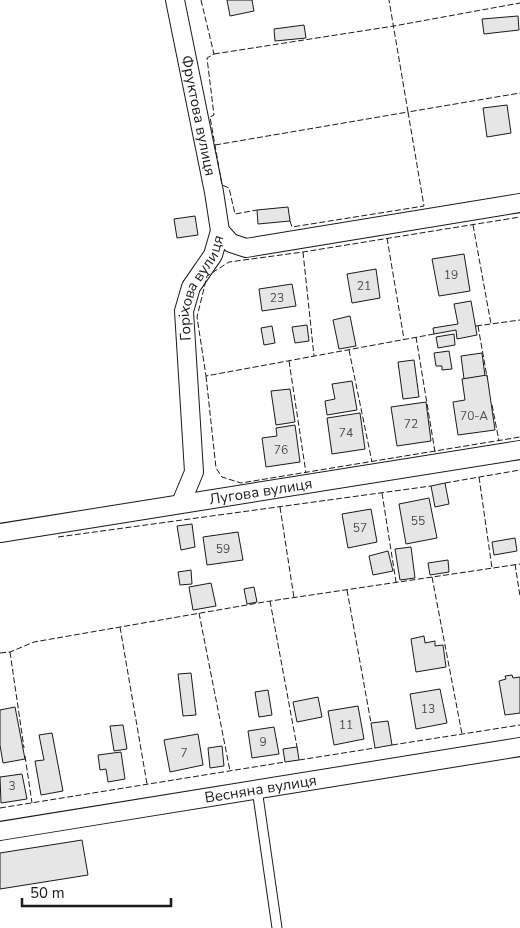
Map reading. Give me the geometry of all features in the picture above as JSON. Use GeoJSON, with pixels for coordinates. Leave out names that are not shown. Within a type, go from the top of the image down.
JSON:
{"type":"FeatureCollection","features":[{"type":"Feature","properties":{"kind":"street","name":"Фруктова вулиця"},"geometry":{"type":"LineString","coordinates":[[175,0],[220,230]]}},
{"type":"Feature","properties":{"kind":"street","name":"Горіхова вулиця"},"geometry":{"type":"LineString","coordinates":[[220,230],[230,243],[246,248],[520,203]]}},
{"type":"Feature","properties":{"kind":"street","name":"Горіхова вулиця"},"geometry":{"type":"LineString","coordinates":[[182,503],[194,472],[184,311],[191,287],[213,255],[220,230]]}},
{"type":"Feature","properties":{"kind":"street","name":"Лугова вулиця"},"geometry":{"type":"LineString","coordinates":[[0,533],[520,450]]}},
{"type":"Feature","properties":{"kind":"street","name":"Весняна вулиця"},"geometry":{"type":"LineString","coordinates":[[0,831],[520,747]]}},
{"type":"Feature","properties":{"kind":"lane"},"geometry":{"type":"LineString","coordinates":[[257,789],[277,928]]}},
{"type":"Feature","properties":{"kind":"building"},"geometry":{"type":"Polygon","coordinates":[[[227,0],[252,0],[254,11],[230,16],[227,0]]]}},
{"type":"Feature","properties":{"kind":"building"},"geometry":{"type":"Polygon","coordinates":[[[518,16],[519,30],[484,34],[482,19],[518,16]]]}},
{"type":"Feature","properties":{"kind":"building"},"geometry":{"type":"Polygon","coordinates":[[[304,25],[306,38],[275,41],[274,29],[304,25]]]}},
{"type":"Feature","properties":{"kind":"building"},"geometry":{"type":"Polygon","coordinates":[[[507,105],[511,133],[487,137],[483,108],[507,105]]]}},
{"type":"Feature","properties":{"kind":"building"},"geometry":{"type":"Polygon","coordinates":[[[288,207],[290,221],[258,224],[257,210],[288,207]]]}},
{"type":"Feature","properties":{"kind":"building"},"geometry":{"type":"Polygon","coordinates":[[[195,216],[198,235],[177,238],[174,219],[195,216]]]}},
{"type":"Feature","properties":{"kind":"building"},"geometry":{"type":"Polygon","coordinates":[[[464,254],[470,291],[439,296],[432,259],[464,254]]]}},
{"type":"Feature","properties":{"kind":"building"},"geometry":{"type":"Polygon","coordinates":[[[376,269],[380,298],[352,303],[347,274],[376,269]]]}},
{"type":"Feature","properties":{"kind":"building"},"geometry":{"type":"Polygon","coordinates":[[[292,284],[296,306],[262,311],[259,289],[292,284]]]}},
{"type":"Feature","properties":{"kind":"building"},"geometry":{"type":"Polygon","coordinates":[[[471,301],[477,335],[457,339],[456,330],[434,334],[433,328],[458,324],[454,304],[471,301]]]}},
{"type":"Feature","properties":{"kind":"building"},"geometry":{"type":"Polygon","coordinates":[[[350,316],[356,346],[339,349],[333,320],[350,316]]]}},
{"type":"Feature","properties":{"kind":"building"},"geometry":{"type":"Polygon","coordinates":[[[307,325],[309,341],[295,343],[292,327],[307,325]]]}},
{"type":"Feature","properties":{"kind":"building"},"geometry":{"type":"Polygon","coordinates":[[[272,326],[275,343],[264,345],[261,328],[272,326]]]}},
{"type":"Feature","properties":{"kind":"building"},"geometry":{"type":"Polygon","coordinates":[[[454,334],[455,345],[438,348],[436,337],[454,334]]]}},
{"type":"Feature","properties":{"kind":"building"},"geometry":{"type":"Polygon","coordinates":[[[449,351],[452,369],[442,370],[442,366],[436,366],[434,353],[449,351]]]}},
{"type":"Feature","properties":{"kind":"building"},"geometry":{"type":"Polygon","coordinates":[[[482,353],[485,376],[464,379],[461,356],[482,353]]]}},
{"type":"Feature","properties":{"kind":"building"},"geometry":{"type":"Polygon","coordinates":[[[414,360],[419,397],[403,399],[398,362],[414,360]]]}},
{"type":"Feature","properties":{"kind":"building"},"geometry":{"type":"Polygon","coordinates":[[[487,375],[495,430],[458,435],[453,402],[465,400],[462,379],[487,375]]]}},
{"type":"Feature","properties":{"kind":"building"},"geometry":{"type":"Polygon","coordinates":[[[352,381],[357,410],[327,415],[325,401],[335,399],[332,384],[352,381]]]}},
{"type":"Feature","properties":{"kind":"building"},"geometry":{"type":"Polygon","coordinates":[[[290,389],[295,422],[276,425],[271,391],[290,389]]]}},
{"type":"Feature","properties":{"kind":"building"},"geometry":{"type":"Polygon","coordinates":[[[426,402],[431,441],[397,446],[391,407],[426,402]]]}},
{"type":"Feature","properties":{"kind":"building"},"geometry":{"type":"Polygon","coordinates":[[[360,413],[365,449],[332,454],[327,418],[360,413]]]}},
{"type":"Feature","properties":{"kind":"building"},"geometry":{"type":"Polygon","coordinates":[[[295,425],[300,462],[266,467],[262,438],[277,436],[276,428],[295,425]]]}},
{"type":"Feature","properties":{"kind":"building"},"geometry":{"type":"Polygon","coordinates":[[[445,483],[449,504],[435,507],[431,486],[445,483]]]}},
{"type":"Feature","properties":{"kind":"building"},"geometry":{"type":"Polygon","coordinates":[[[429,498],[437,538],[406,544],[399,504],[429,498]]]}},
{"type":"Feature","properties":{"kind":"building"},"geometry":{"type":"Polygon","coordinates":[[[371,509],[377,542],[348,548],[342,514],[371,509]]]}},
{"type":"Feature","properties":{"kind":"building"},"geometry":{"type":"Polygon","coordinates":[[[192,524],[195,547],[181,550],[177,526],[192,524]]]}},
{"type":"Feature","properties":{"kind":"building"},"geometry":{"type":"Polygon","coordinates":[[[238,532],[243,560],[207,565],[203,537],[238,532]]]}},
{"type":"Feature","properties":{"kind":"building"},"geometry":{"type":"Polygon","coordinates":[[[515,538],[517,551],[494,555],[492,542],[515,538]]]}},
{"type":"Feature","properties":{"kind":"building"},"geometry":{"type":"Polygon","coordinates":[[[411,547],[415,578],[400,580],[395,549],[411,547]]]}},
{"type":"Feature","properties":{"kind":"building"},"geometry":{"type":"Polygon","coordinates":[[[388,551],[393,571],[373,575],[369,556],[388,551]]]}},
{"type":"Feature","properties":{"kind":"building"},"geometry":{"type":"Polygon","coordinates":[[[448,560],[449,572],[430,575],[428,563],[448,560]]]}},
{"type":"Feature","properties":{"kind":"building"},"geometry":{"type":"Polygon","coordinates":[[[191,570],[192,584],[180,585],[178,572],[191,570]]]}},
{"type":"Feature","properties":{"kind":"building"},"geometry":{"type":"Polygon","coordinates":[[[211,583],[216,606],[193,610],[189,587],[211,583]]]}},
{"type":"Feature","properties":{"kind":"building"},"geometry":{"type":"Polygon","coordinates":[[[254,587],[257,602],[247,604],[244,589],[254,587]]]}},
{"type":"Feature","properties":{"kind":"building"},"geometry":{"type":"Polygon","coordinates":[[[424,636],[425,643],[435,641],[435,646],[443,645],[446,667],[416,672],[411,639],[424,636]]]}},
{"type":"Feature","properties":{"kind":"building"},"geometry":{"type":"Polygon","coordinates":[[[191,673],[196,715],[183,716],[178,674],[191,673]]]}},
{"type":"Feature","properties":{"kind":"building"},"geometry":{"type":"Polygon","coordinates":[[[512,675],[513,678],[520,677],[520,713],[505,715],[499,681],[506,679],[505,676],[512,675]]]}},
{"type":"Feature","properties":{"kind":"building"},"geometry":{"type":"Polygon","coordinates":[[[440,689],[447,723],[416,729],[410,694],[440,689]]]}},
{"type":"Feature","properties":{"kind":"building"},"geometry":{"type":"Polygon","coordinates":[[[268,690],[272,715],[259,717],[255,692],[268,690]]]}},
{"type":"Feature","properties":{"kind":"building"},"geometry":{"type":"Polygon","coordinates":[[[318,697],[322,717],[297,722],[293,702],[318,697]]]}},
{"type":"Feature","properties":{"kind":"building"},"geometry":{"type":"Polygon","coordinates":[[[358,706],[364,739],[334,745],[328,711],[358,706]]]}},
{"type":"Feature","properties":{"kind":"building"},"geometry":{"type":"Polygon","coordinates":[[[15,707],[25,759],[3,763],[0,745],[0,710],[15,707]]]}},
{"type":"Feature","properties":{"kind":"building"},"geometry":{"type":"Polygon","coordinates":[[[388,721],[392,745],[375,748],[371,723],[388,721]]]}},
{"type":"Feature","properties":{"kind":"building"},"geometry":{"type":"Polygon","coordinates":[[[123,725],[127,749],[114,751],[110,726],[123,725]]]}},
{"type":"Feature","properties":{"kind":"building"},"geometry":{"type":"Polygon","coordinates":[[[274,727],[279,754],[252,758],[248,731],[274,727]]]}},
{"type":"Feature","properties":{"kind":"building"},"geometry":{"type":"Polygon","coordinates":[[[52,733],[63,791],[41,795],[35,761],[44,760],[39,735],[52,733]]]}},
{"type":"Feature","properties":{"kind":"building"},"geometry":{"type":"Polygon","coordinates":[[[198,734],[203,765],[170,772],[164,740],[198,734]]]}},
{"type":"Feature","properties":{"kind":"building"},"geometry":{"type":"Polygon","coordinates":[[[222,746],[224,766],[210,768],[208,748],[222,746]]]}},
{"type":"Feature","properties":{"kind":"building"},"geometry":{"type":"Polygon","coordinates":[[[297,747],[299,760],[285,762],[283,749],[297,747]]]}},
{"type":"Feature","properties":{"kind":"building"},"geometry":{"type":"Polygon","coordinates":[[[121,752],[125,779],[108,782],[106,769],[100,770],[98,755],[121,752]]]}},
{"type":"Feature","properties":{"kind":"building"},"geometry":{"type":"Polygon","coordinates":[[[22,774],[27,799],[1,803],[0,777],[22,774]]]}},
{"type":"Feature","properties":{"kind":"building"},"geometry":{"type":"Polygon","coordinates":[[[82,840],[88,875],[0,889],[0,853],[82,840]]]}},
{"type":"Feature","properties":{"kind":"fence"},"geometry":{"type":"LineString","coordinates":[[201,0],[214,54],[207,58],[214,115],[210,117],[222,185],[229,188],[235,214],[257,210]]}},
{"type":"Feature","properties":{"kind":"fence"},"geometry":{"type":"LineString","coordinates":[[215,145],[408,112],[389,0]]}},
{"type":"Feature","properties":{"kind":"fence"},"geometry":{"type":"LineString","coordinates":[[214,54],[394,26],[520,3]]}},
{"type":"Feature","properties":{"kind":"fence"},"geometry":{"type":"LineString","coordinates":[[290,221],[292,227],[424,206],[408,112],[520,93]]}},
{"type":"Feature","properties":{"kind":"fence"},"geometry":{"type":"LineString","coordinates":[[434,334],[206,376],[197,317],[207,276],[229,262],[520,217]]}},
{"type":"Feature","properties":{"kind":"fence"},"geometry":{"type":"LineString","coordinates":[[473,225],[491,324]]}},
{"type":"Feature","properties":{"kind":"fence"},"geometry":{"type":"LineString","coordinates":[[387,238],[404,339]]}},
{"type":"Feature","properties":{"kind":"fence"},"geometry":{"type":"LineString","coordinates":[[303,252],[314,356]]}},
{"type":"Feature","properties":{"kind":"fence"},"geometry":{"type":"LineString","coordinates":[[476,326],[520,320]]}},
{"type":"Feature","properties":{"kind":"fence"},"geometry":{"type":"LineString","coordinates":[[478,326],[487,377]]}},
{"type":"Feature","properties":{"kind":"fence"},"geometry":{"type":"LineString","coordinates":[[416,337],[435,452]]}},
{"type":"Feature","properties":{"kind":"fence"},"geometry":{"type":"LineString","coordinates":[[349,350],[372,462]]}},
{"type":"Feature","properties":{"kind":"fence"},"geometry":{"type":"LineString","coordinates":[[289,361],[306,473]]}},
{"type":"Feature","properties":{"kind":"fence"},"geometry":{"type":"LineString","coordinates":[[206,376],[216,468],[222,477],[241,483],[520,437]]}},
{"type":"Feature","properties":{"kind":"fence"},"geometry":{"type":"LineString","coordinates":[[492,405],[499,441]]}},
{"type":"Feature","properties":{"kind":"fence"},"geometry":{"type":"LineString","coordinates":[[445,483],[520,470]]}},
{"type":"Feature","properties":{"kind":"fence"},"geometry":{"type":"LineString","coordinates":[[479,477],[492,568]]}},
{"type":"Feature","properties":{"kind":"fence"},"geometry":{"type":"LineString","coordinates":[[58,537],[431,486]]}},
{"type":"Feature","properties":{"kind":"fence"},"geometry":{"type":"LineString","coordinates":[[382,493],[396,582]]}},
{"type":"Feature","properties":{"kind":"fence"},"geometry":{"type":"LineString","coordinates":[[280,507],[294,598]]}},
{"type":"Feature","properties":{"kind":"fence"},"geometry":{"type":"LineString","coordinates":[[515,564],[520,596]]}},
{"type":"Feature","properties":{"kind":"fence"},"geometry":{"type":"LineString","coordinates":[[0,653],[10,652],[34,642],[264,602],[520,564]]}},
{"type":"Feature","properties":{"kind":"fence"},"geometry":{"type":"LineString","coordinates":[[432,577],[462,734]]}},
{"type":"Feature","properties":{"kind":"fence"},"geometry":{"type":"LineString","coordinates":[[347,590],[371,723]]}},
{"type":"Feature","properties":{"kind":"fence"},"geometry":{"type":"LineString","coordinates":[[270,601],[297,747]]}},
{"type":"Feature","properties":{"kind":"fence"},"geometry":{"type":"LineString","coordinates":[[199,613],[230,771]]}},
{"type":"Feature","properties":{"kind":"fence"},"geometry":{"type":"LineString","coordinates":[[120,627],[147,784]]}},
{"type":"Feature","properties":{"kind":"fence"},"geometry":{"type":"LineString","coordinates":[[10,652],[24,748]]}},
{"type":"Feature","properties":{"kind":"fence"},"geometry":{"type":"LineString","coordinates":[[392,745],[520,725]]}},
{"type":"Feature","properties":{"kind":"fence"},"geometry":{"type":"LineString","coordinates":[[299,760],[375,748]]}},
{"type":"Feature","properties":{"kind":"fence"},"geometry":{"type":"LineString","coordinates":[[25,756],[32,803]]}},
{"type":"Feature","properties":{"kind":"fence"},"geometry":{"type":"LineString","coordinates":[[0,808],[285,762]]}}]}
